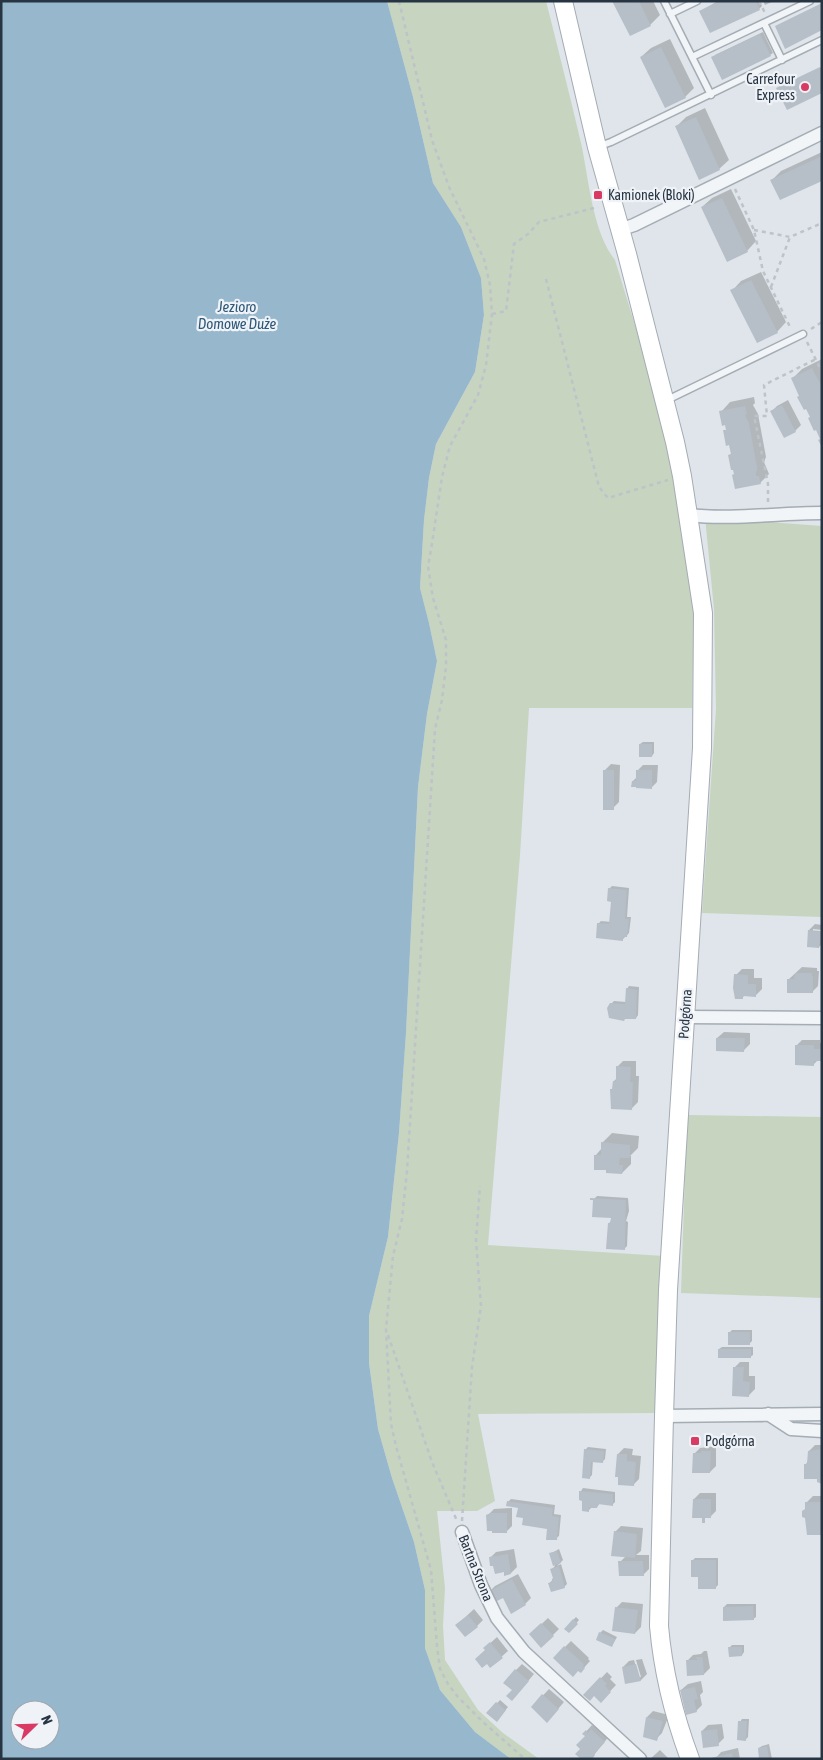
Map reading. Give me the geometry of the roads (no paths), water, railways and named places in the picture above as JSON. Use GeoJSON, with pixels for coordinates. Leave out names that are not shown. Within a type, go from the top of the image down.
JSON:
{"type":"FeatureCollection","features":[{"type":"Feature","properties":{"kind":"street","name":"Podgórna"},"geometry":{"type":"LineString","coordinates":[[562,1],[597,147],[682,476],[703,613],[702,748],[668,1290],[659,1626],[662,1658],[669,1691],[690,1759]]}},
{"type":"Feature","properties":{"kind":"street"},"geometry":{"type":"LineString","coordinates":[[619,230],[634,225],[822,133]]}},
{"type":"Feature","properties":{"kind":"street"},"geometry":{"type":"LineString","coordinates":[[688,515],[768,516],[822,513]]}},
{"type":"Feature","properties":{"kind":"street"},"geometry":{"type":"LineString","coordinates":[[685,1017],[822,1018]]}},
{"type":"Feature","properties":{"kind":"street"},"geometry":{"type":"LineString","coordinates":[[768,1414],[791,1429],[822,1432]]}},
{"type":"Feature","properties":{"kind":"street"},"geometry":{"type":"LineString","coordinates":[[664,1416],[822,1414]]}},
{"type":"Feature","properties":{"kind":"street","name":"Bartna Strona"},"geometry":{"type":"LineString","coordinates":[[462,1532],[481,1585],[497,1618],[524,1652],[640,1759]]}},
{"type":"Feature","properties":{"kind":"lane"},"geometry":{"type":"LineString","coordinates":[[664,1],[711,95]]}},
{"type":"Feature","properties":{"kind":"lane"},"geometry":{"type":"LineString","coordinates":[[670,14],[697,1]]}},
{"type":"Feature","properties":{"kind":"lane"},"geometry":{"type":"LineString","coordinates":[[692,56],[810,1]]}},
{"type":"Feature","properties":{"kind":"lane"},"geometry":{"type":"LineString","coordinates":[[764,22],[782,60]]}},
{"type":"Feature","properties":{"kind":"lane"},"geometry":{"type":"LineString","coordinates":[[597,147],[612,142],[711,95],[822,40]]}},
{"type":"Feature","properties":{"kind":"lane"},"geometry":{"type":"LineString","coordinates":[[664,401],[803,334]]}},
{"type":"Feature","properties":{"kind":"water","name":"Jezioro Domowe Duże"},"geometry":{"type":"Polygon","coordinates":[[[1,1],[387,1],[413,97],[433,183],[461,227],[481,278],[484,315],[475,372],[436,444],[429,478],[424,520],[420,588],[437,661],[427,714],[418,787],[406,1033],[399,1133],[388,1237],[369,1316],[369,1363],[378,1429],[392,1478],[414,1542],[425,1590],[425,1648],[440,1690],[475,1732],[511,1759],[1,1759],[1,1]]]}},
{"type":"Feature","properties":{"kind":"place","name":"Carrefour Express"},"geometry":{"type":"Point","coordinates":[805,87]}},
{"type":"Feature","properties":{"kind":"place","name":"Kamionek (Bloki)"},"geometry":{"type":"Point","coordinates":[598,195]}},
{"type":"Feature","properties":{"kind":"place","name":"Podgórna"},"geometry":{"type":"Point","coordinates":[695,1441]}}]}
